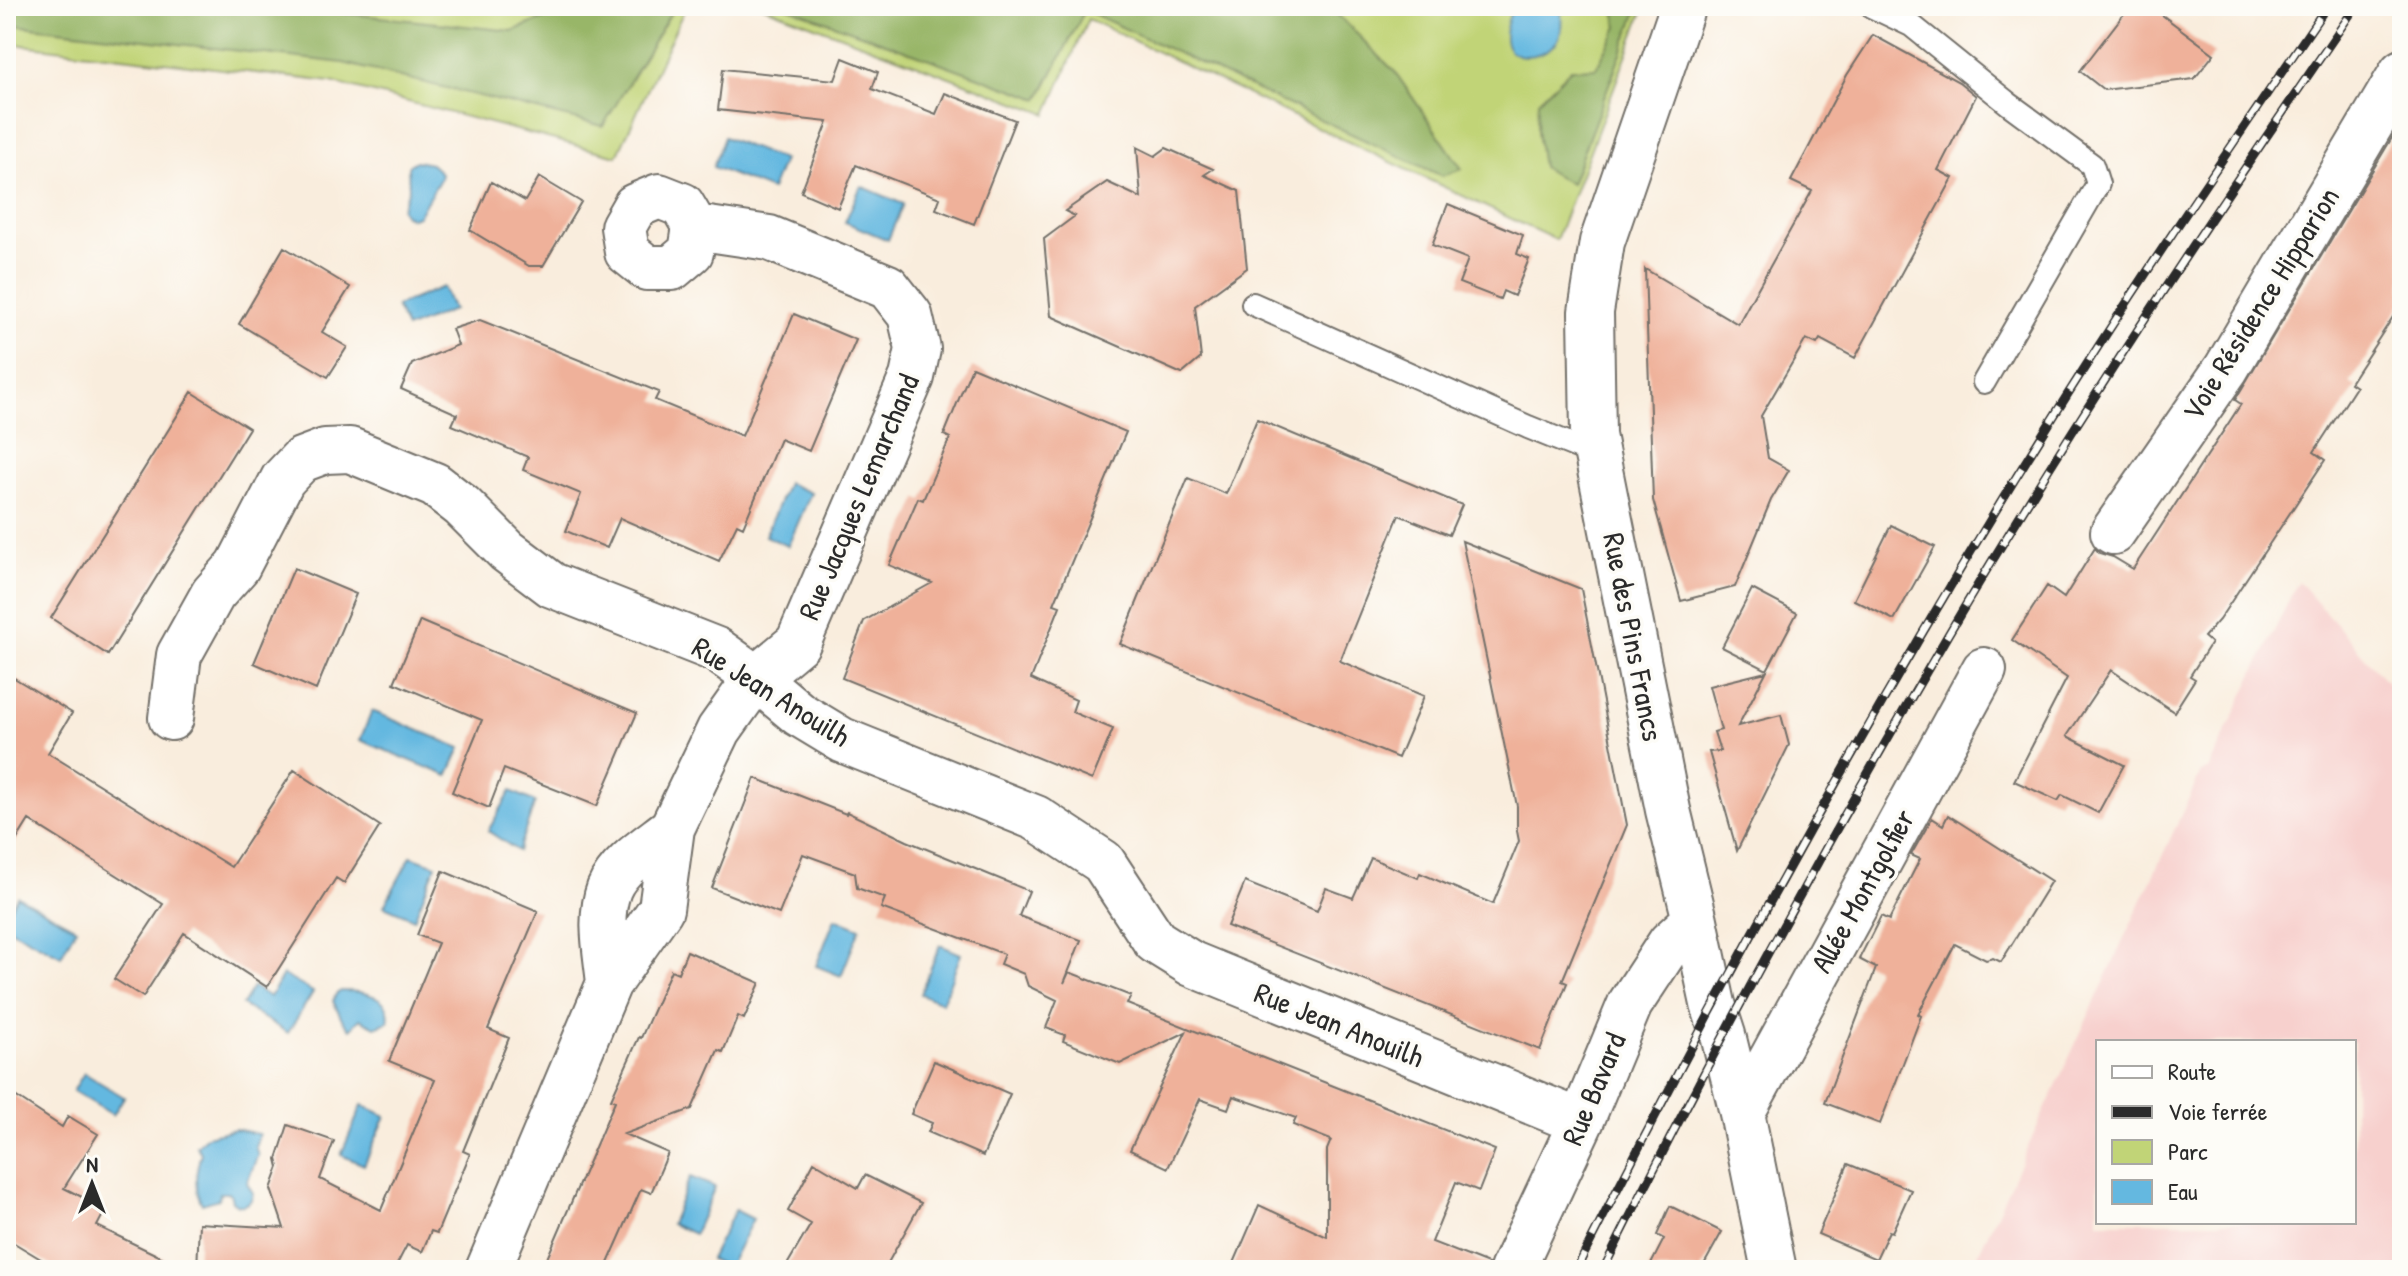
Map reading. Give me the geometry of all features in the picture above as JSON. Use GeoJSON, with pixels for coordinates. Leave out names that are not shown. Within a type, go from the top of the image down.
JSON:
{"type":"FeatureCollection","features":[{"type":"Feature","properties":{"kind":"street","name":"Rue des Pins Francs"},"geometry":{"type":"LineString","coordinates":[[1683,6],[1602,242],[1591,312],[1593,435],[1668,810],[1742,1113],[1774,1270]]}},
{"type":"Feature","properties":{"kind":"street","name":"Voie Résidence Hipparion"},"geometry":{"type":"LineString","coordinates":[[2113,532],[2226,369],[2402,72]]}},
{"type":"Feature","properties":{"kind":"street","name":"Rue Jacques Lemarchand"},"geometry":{"type":"LineString","coordinates":[[488,1270],[609,983],[661,909],[672,828],[719,730],[756,678],[798,643],[912,377],[918,349],[910,315],[888,287],[769,238],[695,227]]}},
{"type":"Feature","properties":{"kind":"street","name":"Rue Jean Anouilh"},"geometry":{"type":"LineString","coordinates":[[171,718],[179,655],[213,594],[238,566],[283,479],[301,460],[325,451],[350,450],[435,485],[462,506],[507,551],[552,585],[717,650],[799,714],[842,740],[1036,818],[1103,862],[1155,941],[1192,964],[1581,1122]]}},
{"type":"Feature","properties":{"kind":"street","name":"Allée Montgolfier"},"geometry":{"type":"LineString","coordinates":[[1742,1113],[1984,670]]}},
{"type":"Feature","properties":{"kind":"street","name":"Rue Bavard"},"geometry":{"type":"LineString","coordinates":[[1512,1270],[1581,1122],[1630,1004],[1670,943],[1695,920]]}},
{"type":"Feature","properties":{"kind":"lane"},"geometry":{"type":"LineString","coordinates":[[1871,6],[1911,25],[2009,104],[2092,165],[2098,184],[1984,382]]}},
{"type":"Feature","properties":{"kind":"lane"},"geometry":{"type":"LineString","coordinates":[[1253,304],[1597,455]]}},
{"type":"Feature","properties":{"kind":"shaded area"},"geometry":{"type":"Polygon","coordinates":[[[2298,581],[2402,699],[2402,1270],[1971,1270],[2201,772],[2208,770],[2298,581]]]}},
{"type":"Feature","properties":{"kind":"green space"},"geometry":{"type":"Polygon","coordinates":[[[6,6],[686,6],[617,156],[331,82],[6,43],[6,6]]]}},
{"type":"Feature","properties":{"kind":"green space"},"geometry":{"type":"Polygon","coordinates":[[[6,6],[276,6],[512,31],[577,6],[675,6],[603,126],[343,63],[6,24],[6,6]]]}},
{"type":"Feature","properties":{"kind":"green space"},"geometry":{"type":"Polygon","coordinates":[[[762,6],[1645,6],[1556,240],[1088,19],[1047,114],[762,6]]]}},
{"type":"Feature","properties":{"kind":"green space"},"geometry":{"type":"Polygon","coordinates":[[[784,6],[1329,6],[1395,72],[1462,169],[1442,176],[1085,10],[1039,99],[784,6]]]}},
{"type":"Feature","properties":{"kind":"green space"},"geometry":{"type":"Polygon","coordinates":[[[1613,6],[1639,6],[1571,184],[1542,167],[1537,131],[1538,101],[1571,69],[1596,68],[1618,27],[1613,6]]]}},
{"type":"Feature","properties":{"kind":"water"},"geometry":{"type":"Polygon","coordinates":[[[1512,6],[1561,6],[1561,31],[1555,44],[1532,55],[1524,56],[1510,50],[1505,35],[1512,6]]]}},
{"type":"Feature","properties":{"kind":"water"},"geometry":{"type":"Polygon","coordinates":[[[724,137],[783,160],[771,190],[713,167],[724,137]]]}},
{"type":"Feature","properties":{"kind":"water"},"geometry":{"type":"Polygon","coordinates":[[[416,161],[431,164],[441,173],[418,216],[412,218],[401,209],[409,189],[408,166],[416,161]]]}},
{"type":"Feature","properties":{"kind":"water"},"geometry":{"type":"Polygon","coordinates":[[[861,186],[903,204],[888,240],[845,222],[861,186]]]}},
{"type":"Feature","properties":{"kind":"water"},"geometry":{"type":"Polygon","coordinates":[[[443,287],[453,310],[406,329],[396,306],[443,287]]]}},
{"type":"Feature","properties":{"kind":"water"},"geometry":{"type":"Polygon","coordinates":[[[787,483],[811,493],[788,546],[765,536],[787,483]]]}},
{"type":"Feature","properties":{"kind":"water"},"geometry":{"type":"Polygon","coordinates":[[[372,711],[461,748],[448,776],[360,740],[372,711]]]}},
{"type":"Feature","properties":{"kind":"water"},"geometry":{"type":"Polygon","coordinates":[[[511,791],[535,802],[518,851],[488,831],[511,791]]]}},
{"type":"Feature","properties":{"kind":"water"},"geometry":{"type":"Polygon","coordinates":[[[411,856],[436,865],[414,919],[384,906],[411,856]]]}},
{"type":"Feature","properties":{"kind":"water"},"geometry":{"type":"Polygon","coordinates":[[[17,896],[76,928],[61,956],[6,927],[6,916],[17,896]]]}},
{"type":"Feature","properties":{"kind":"water"},"geometry":{"type":"Polygon","coordinates":[[[835,918],[860,928],[841,976],[816,966],[835,918]]]}},
{"type":"Feature","properties":{"kind":"water"},"geometry":{"type":"Polygon","coordinates":[[[940,945],[961,954],[942,1003],[920,994],[940,945]]]}},
{"type":"Feature","properties":{"kind":"water"},"geometry":{"type":"Polygon","coordinates":[[[283,975],[313,992],[288,1033],[242,1005],[253,987],[270,997],[283,975]]]}},
{"type":"Feature","properties":{"kind":"water"},"geometry":{"type":"Polygon","coordinates":[[[341,991],[358,992],[381,1000],[389,1013],[388,1022],[375,1027],[360,1019],[350,1029],[333,1001],[341,991]]]}},
{"type":"Feature","properties":{"kind":"water"},"geometry":{"type":"Polygon","coordinates":[[[84,1073],[124,1097],[113,1115],[73,1091],[84,1073]]]}},
{"type":"Feature","properties":{"kind":"water"},"geometry":{"type":"Polygon","coordinates":[[[362,1105],[386,1116],[364,1165],[341,1155],[362,1105]]]}},
{"type":"Feature","properties":{"kind":"water"},"geometry":{"type":"Polygon","coordinates":[[[235,1129],[259,1134],[255,1147],[258,1154],[247,1183],[252,1197],[248,1203],[239,1205],[232,1201],[230,1193],[220,1193],[219,1199],[202,1204],[196,1178],[201,1153],[196,1146],[207,1136],[235,1129]]]}},
{"type":"Feature","properties":{"kind":"water"},"geometry":{"type":"Polygon","coordinates":[[[690,1177],[715,1187],[694,1234],[671,1224],[690,1177]]]}},
{"type":"Feature","properties":{"kind":"water"},"geometry":{"type":"Polygon","coordinates":[[[735,1210],[753,1219],[728,1268],[710,1259],[735,1210]]]}},
{"type":"Feature","properties":{"kind":"building"},"geometry":{"type":"Polygon","coordinates":[[[2130,6],[2150,6],[2214,54],[2194,79],[2104,90],[2080,71],[2130,6]]]}},
{"type":"Feature","properties":{"kind":"building"},"geometry":{"type":"Polygon","coordinates":[[[1873,35],[1959,82],[1976,96],[1938,170],[1953,178],[1855,358],[1820,339],[1817,344],[1806,339],[1761,416],[1768,458],[1789,470],[1771,500],[1735,587],[1681,601],[1653,500],[1645,269],[1738,324],[1812,191],[1791,181],[1847,75],[1873,35]]]}},
{"type":"Feature","properties":{"kind":"building"},"geometry":{"type":"Polygon","coordinates":[[[843,58],[878,72],[872,89],[936,114],[945,93],[1015,120],[974,224],[936,209],[940,198],[856,165],[838,208],[801,192],[828,122],[718,110],[723,69],[835,80],[843,58]]]}},
{"type":"Feature","properties":{"kind":"building"},"geometry":{"type":"Polygon","coordinates":[[[2402,121],[2402,303],[2350,383],[2356,387],[2314,452],[2325,460],[2219,620],[2204,637],[2211,643],[2190,676],[2195,679],[2174,712],[2111,670],[2067,736],[2124,765],[2098,813],[2062,795],[2058,801],[2014,781],[2067,678],[2012,640],[2047,586],[2064,598],[2095,548],[2099,553],[2133,569],[2241,404],[2235,400],[2402,121]]]}},
{"type":"Feature","properties":{"kind":"building"},"geometry":{"type":"Polygon","coordinates":[[[1137,147],[1155,156],[1166,148],[1213,169],[1204,175],[1239,191],[1247,268],[1195,306],[1201,358],[1182,374],[1051,316],[1044,239],[1075,216],[1065,211],[1107,182],[1141,198],[1137,147]]]}},
{"type":"Feature","properties":{"kind":"building"},"geometry":{"type":"Polygon","coordinates":[[[539,177],[581,202],[543,266],[529,266],[470,230],[491,182],[525,201],[539,177]]]}},
{"type":"Feature","properties":{"kind":"building"},"geometry":{"type":"Polygon","coordinates":[[[1448,204],[1523,235],[1517,254],[1529,259],[1514,296],[1503,291],[1500,299],[1459,283],[1468,259],[1432,245],[1448,204]]]}},
{"type":"Feature","properties":{"kind":"building"},"geometry":{"type":"Polygon","coordinates":[[[284,247],[350,287],[322,332],[347,347],[328,377],[239,324],[284,247]]]}},
{"type":"Feature","properties":{"kind":"building"},"geometry":{"type":"Polygon","coordinates":[[[794,314],[856,340],[809,451],[780,439],[743,527],[737,524],[719,561],[620,518],[607,548],[566,531],[581,494],[523,470],[528,457],[452,425],[457,414],[401,389],[412,364],[458,345],[452,329],[480,320],[659,392],[655,400],[742,436],[794,314]]]}},
{"type":"Feature","properties":{"kind":"building"},"geometry":{"type":"Polygon","coordinates":[[[972,367],[1126,432],[1054,604],[1060,606],[1031,679],[1076,700],[1072,712],[1113,729],[1092,780],[842,678],[864,621],[932,583],[889,565],[918,498],[923,500],[950,438],[944,435],[972,367]]]}},
{"type":"Feature","properties":{"kind":"building"},"geometry":{"type":"Polygon","coordinates":[[[192,392],[249,428],[108,655],[51,618],[192,392]]]}},
{"type":"Feature","properties":{"kind":"building"},"geometry":{"type":"Polygon","coordinates":[[[1257,419],[1462,505],[1449,535],[1399,515],[1340,661],[1424,696],[1398,758],[1120,644],[1188,478],[1226,494],[1257,419]]]}},
{"type":"Feature","properties":{"kind":"building"},"geometry":{"type":"Polygon","coordinates":[[[1891,525],[1935,547],[1894,620],[1854,600],[1891,525]]]}},
{"type":"Feature","properties":{"kind":"building"},"geometry":{"type":"Polygon","coordinates":[[[1462,541],[1581,589],[1627,825],[1562,981],[1567,983],[1540,1050],[1227,926],[1245,882],[1317,911],[1326,888],[1353,898],[1371,858],[1418,878],[1420,873],[1493,904],[1519,841],[1517,806],[1462,541]]]}},
{"type":"Feature","properties":{"kind":"building"},"geometry":{"type":"Polygon","coordinates":[[[294,568],[356,594],[316,690],[254,663],[294,568]]]}},
{"type":"Feature","properties":{"kind":"building"},"geometry":{"type":"Polygon","coordinates":[[[1752,589],[1797,613],[1767,670],[1722,647],[1752,589]]]}},
{"type":"Feature","properties":{"kind":"building"},"geometry":{"type":"Polygon","coordinates":[[[420,621],[637,713],[597,806],[504,769],[489,808],[452,792],[482,720],[394,683],[420,621]]]}},
{"type":"Feature","properties":{"kind":"building"},"geometry":{"type":"Polygon","coordinates":[[[1766,672],[1738,726],[1781,715],[1789,745],[1737,851],[1709,752],[1720,751],[1714,732],[1721,730],[1709,686],[1766,672]]]}},
{"type":"Feature","properties":{"kind":"building"},"geometry":{"type":"Polygon","coordinates":[[[6,673],[72,713],[48,753],[231,867],[294,770],[380,826],[344,883],[336,878],[267,987],[184,933],[143,997],[114,979],[163,904],[29,820],[6,857],[6,673]]]}},
{"type":"Feature","properties":{"kind":"building"},"geometry":{"type":"Polygon","coordinates":[[[755,778],[847,812],[907,841],[1029,891],[1019,916],[1081,940],[1064,983],[1069,972],[1131,996],[1127,1004],[1495,1150],[1479,1191],[1456,1182],[1432,1242],[1488,1264],[1487,1270],[1231,1270],[1259,1205],[1327,1237],[1327,1150],[1331,1140],[1293,1125],[1296,1118],[1233,1096],[1228,1109],[1200,1099],[1168,1168],[1130,1150],[1186,1032],[1120,1064],[1063,1041],[1065,1035],[1046,1028],[1057,1000],[1028,986],[1024,974],[1000,964],[1004,954],[881,908],[885,898],[857,888],[855,873],[803,854],[779,914],[712,888],[755,778]]]}},
{"type":"Feature","properties":{"kind":"building"},"geometry":{"type":"Polygon","coordinates":[[[1948,815],[2051,881],[2001,962],[1993,958],[1986,960],[1955,944],[1918,1014],[1921,1016],[1880,1124],[1825,1103],[1876,968],[1859,959],[1881,916],[1889,920],[1920,859],[1911,855],[1932,818],[1943,825],[1948,815]]]}},
{"type":"Feature","properties":{"kind":"building"},"geometry":{"type":"Polygon","coordinates":[[[443,871],[538,911],[488,1029],[509,1038],[463,1151],[470,1154],[437,1233],[431,1231],[422,1252],[407,1245],[394,1270],[197,1270],[199,1223],[284,1228],[271,1189],[288,1125],[334,1141],[320,1179],[381,1210],[435,1080],[389,1061],[438,943],[417,935],[443,871]]]}},
{"type":"Feature","properties":{"kind":"building"},"geometry":{"type":"Polygon","coordinates":[[[687,951],[760,983],[744,1019],[738,1016],[723,1052],[718,1050],[692,1109],[624,1134],[668,1153],[651,1193],[641,1189],[605,1270],[542,1270],[615,1101],[611,1099],[639,1037],[671,970],[678,973],[687,951]]]}},
{"type":"Feature","properties":{"kind":"building"},"geometry":{"type":"Polygon","coordinates":[[[934,1061],[1010,1094],[983,1156],[928,1132],[932,1123],[911,1114],[934,1061]]]}},
{"type":"Feature","properties":{"kind":"building"},"geometry":{"type":"Polygon","coordinates":[[[6,1090],[62,1127],[68,1116],[98,1134],[64,1188],[106,1209],[97,1226],[188,1270],[59,1270],[6,1238],[6,1090]]]}},
{"type":"Feature","properties":{"kind":"building"},"geometry":{"type":"Polygon","coordinates":[[[814,1162],[858,1188],[865,1175],[921,1203],[884,1270],[784,1270],[811,1224],[788,1211],[814,1162]]]}},
{"type":"Feature","properties":{"kind":"building"},"geometry":{"type":"Polygon","coordinates":[[[1848,1164],[1911,1190],[1876,1259],[1818,1234],[1848,1164]]]}},
{"type":"Feature","properties":{"kind":"building"},"geometry":{"type":"Polygon","coordinates":[[[1670,1206],[1722,1232],[1701,1270],[1648,1270],[1664,1239],[1657,1235],[1670,1206]]]}},
{"type":"Feature","properties":{"kind":"railway"},"geometry":{"type":"LineString","coordinates":[[1576,1270],[1742,953],[1918,641],[2110,328],[2327,6]]}},
{"type":"Feature","properties":{"kind":"railway"},"geometry":{"type":"LineString","coordinates":[[1603,1270],[1770,949],[1949,633],[2046,473],[2147,316],[2356,6]]}}]}
